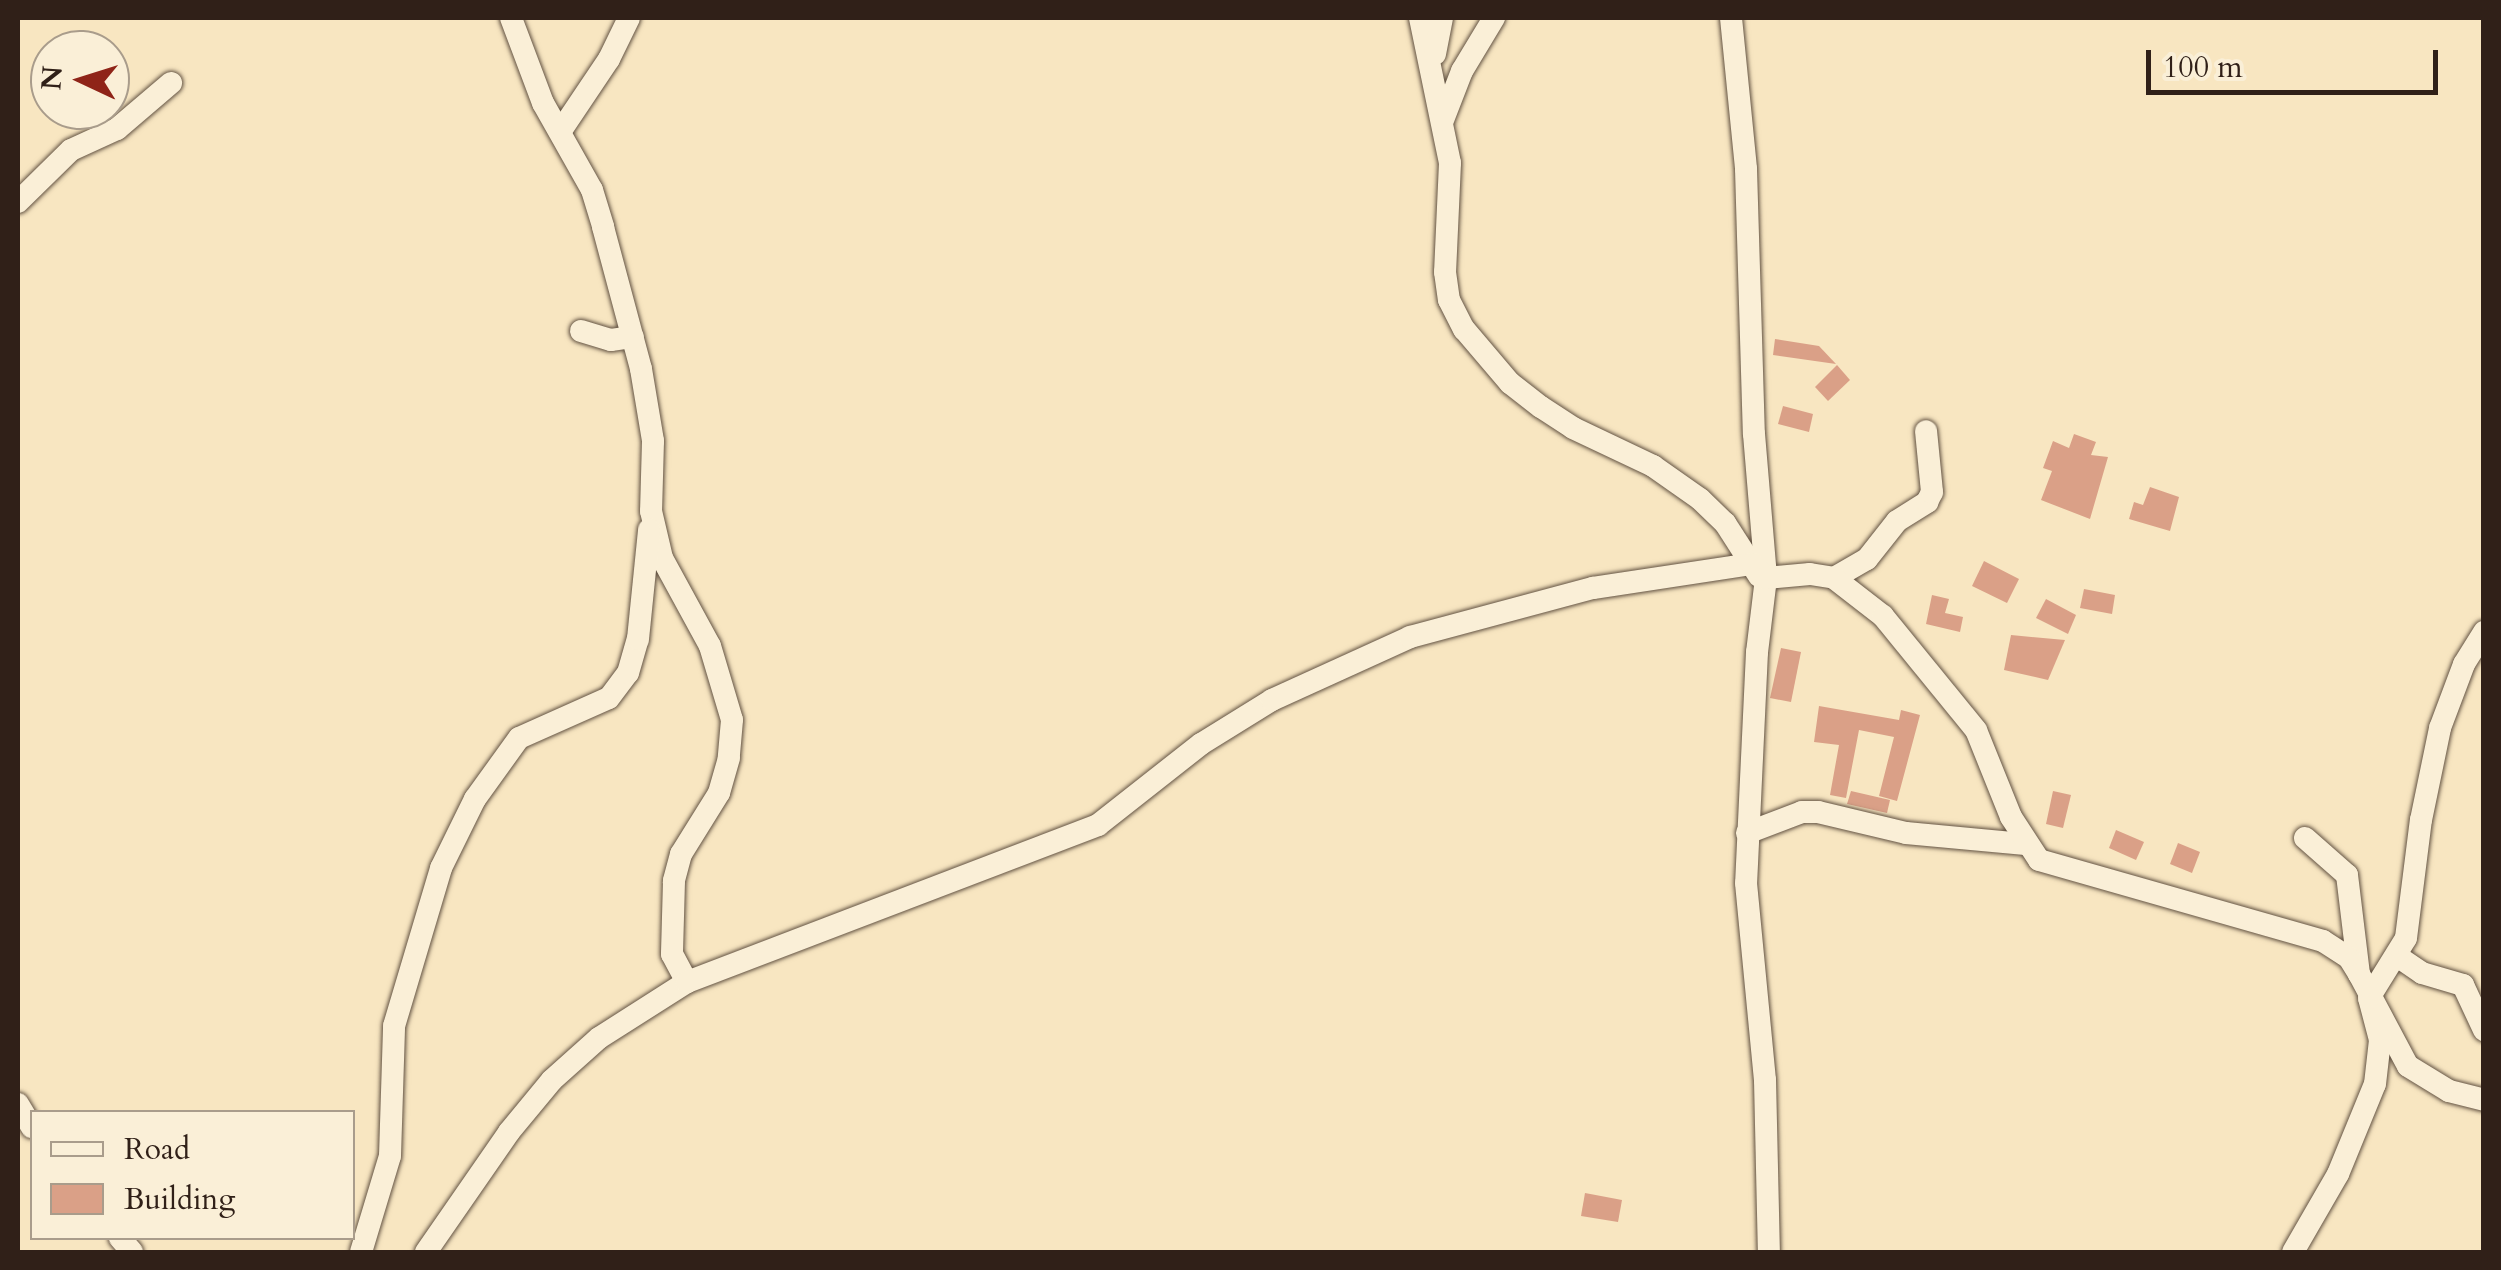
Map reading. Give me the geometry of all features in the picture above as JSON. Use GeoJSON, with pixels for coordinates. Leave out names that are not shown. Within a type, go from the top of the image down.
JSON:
{"type":"FeatureCollection","features":[{"type":"Feature","properties":{"kind":"street"},"geometry":{"type":"LineString","coordinates":[[361,1252],[390,1156],[398,1008],[441,868],[475,799],[519,738],[609,698],[628,673],[638,639],[651,512],[652,441],[633,337],[592,190],[543,103],[511,18]]}},
{"type":"Feature","properties":{"kind":"street"},"geometry":{"type":"LineString","coordinates":[[560,132],[609,59],[629,18]]}},
{"type":"Feature","properties":{"kind":"street"},"geometry":{"type":"LineString","coordinates":[[1420,18],[1450,164],[1445,272],[1449,300],[1464,328],[1510,383],[1542,406],[1573,428],[1676,479],[1726,523],[1761,577]]}},
{"type":"Feature","properties":{"kind":"street"},"geometry":{"type":"LineString","coordinates":[[1432,67],[1442,18]]}},
{"type":"Feature","properties":{"kind":"street"},"geometry":{"type":"LineString","coordinates":[[1443,120],[1462,71],[1494,18]]}},
{"type":"Feature","properties":{"kind":"street"},"geometry":{"type":"LineString","coordinates":[[1732,18],[1746,169],[1761,577],[1746,883],[1765,1080],[1769,1252]]}},
{"type":"Feature","properties":{"kind":"street"},"geometry":{"type":"LineString","coordinates":[[18,202],[71,150],[116,129],[171,83]]}},
{"type":"Feature","properties":{"kind":"street"},"geometry":{"type":"LineString","coordinates":[[581,331],[610,340],[633,337]]}},
{"type":"Feature","properties":{"kind":"street"},"geometry":{"type":"LineString","coordinates":[[1834,578],[1868,558],[1897,521],[1927,502],[1932,492],[1926,430]]}},
{"type":"Feature","properties":{"kind":"street"},"geometry":{"type":"LineString","coordinates":[[651,512],[666,570],[710,646],[732,720],[729,758],[719,793],[681,854],[674,880],[672,954],[686,982]]}},
{"type":"Feature","properties":{"kind":"street"},"geometry":{"type":"LineString","coordinates":[[426,1252],[509,1132],[552,1080],[599,1038],[686,982],[1098,825],[1200,744],[1272,700],[1410,637],[1593,588],[1810,574],[1834,578],[1883,616],[1976,730],[2025,844],[2054,867],[2323,942],[2348,958],[2360,974]]}},
{"type":"Feature","properties":{"kind":"street"},"geometry":{"type":"LineString","coordinates":[[2369,998],[2406,938],[2421,820],[2440,728],[2464,664],[2484,632]]}},
{"type":"Feature","properties":{"kind":"street"},"geometry":{"type":"LineString","coordinates":[[1747,833],[1802,812],[1818,812],[1906,834],[2025,844]]}},
{"type":"Feature","properties":{"kind":"street"},"geometry":{"type":"LineString","coordinates":[[2293,1252],[2338,1174],[2375,1084],[2380,1040],[2360,974],[2346,875],[2304,838]]}},
{"type":"Feature","properties":{"kind":"street"},"geometry":{"type":"LineString","coordinates":[[2397,956],[2422,973],[2463,984],[2484,1030]]}},
{"type":"Feature","properties":{"kind":"street"},"geometry":{"type":"LineString","coordinates":[[2369,998],[2408,1066],[2449,1091],[2484,1100]]}},
{"type":"Feature","properties":{"kind":"building"},"geometry":{"type":"Polygon","coordinates":[[[1775,339],[1819,346],[1836,364],[1773,355],[1775,339]]]}},
{"type":"Feature","properties":{"kind":"building"},"geometry":{"type":"Polygon","coordinates":[[[1837,365],[1850,380],[1828,401],[1815,387],[1837,365]]]}},
{"type":"Feature","properties":{"kind":"building"},"geometry":{"type":"Polygon","coordinates":[[[1783,406],[1813,414],[1809,432],[1778,424],[1783,406]]]}},
{"type":"Feature","properties":{"kind":"building"},"geometry":{"type":"Polygon","coordinates":[[[2074,434],[2096,442],[2091,455],[2108,457],[2090,519],[2041,500],[2052,471],[2043,468],[2053,441],[2069,448],[2074,434]]]}},
{"type":"Feature","properties":{"kind":"building"},"geometry":{"type":"Polygon","coordinates":[[[2150,487],[2179,497],[2170,531],[2129,519],[2134,502],[2143,505],[2150,487]]]}},
{"type":"Feature","properties":{"kind":"building"},"geometry":{"type":"Polygon","coordinates":[[[1984,561],[2019,579],[2007,603],[1972,586],[1984,561]]]}},
{"type":"Feature","properties":{"kind":"building"},"geometry":{"type":"Polygon","coordinates":[[[2084,589],[2115,595],[2112,614],[2080,608],[2084,589]]]}},
{"type":"Feature","properties":{"kind":"building"},"geometry":{"type":"Polygon","coordinates":[[[1932,595],[1949,599],[1945,613],[1963,617],[1960,632],[1926,624],[1932,595]]]}},
{"type":"Feature","properties":{"kind":"building"},"geometry":{"type":"Polygon","coordinates":[[[2046,599],[2076,615],[2068,634],[2036,618],[2046,599]]]}},
{"type":"Feature","properties":{"kind":"building"},"geometry":{"type":"Polygon","coordinates":[[[2011,635],[2065,640],[2048,680],[2004,670],[2011,635]]]}},
{"type":"Feature","properties":{"kind":"building"},"geometry":{"type":"Polygon","coordinates":[[[1781,648],[1801,652],[1791,702],[1770,698],[1781,648]]]}},
{"type":"Feature","properties":{"kind":"building"},"geometry":{"type":"Polygon","coordinates":[[[1819,706],[1899,720],[1901,710],[1920,715],[1897,801],[1879,796],[1894,737],[1859,730],[1846,798],[1830,795],[1839,745],[1814,742],[1819,706]]]}},
{"type":"Feature","properties":{"kind":"building"},"geometry":{"type":"Polygon","coordinates":[[[1851,791],[1890,800],[1887,813],[1847,804],[1851,791]]]}},
{"type":"Feature","properties":{"kind":"building"},"geometry":{"type":"Polygon","coordinates":[[[2053,791],[2071,795],[2063,828],[2046,824],[2053,791]]]}},
{"type":"Feature","properties":{"kind":"building"},"geometry":{"type":"Polygon","coordinates":[[[2116,830],[2144,842],[2136,860],[2109,848],[2116,830]]]}},
{"type":"Feature","properties":{"kind":"building"},"geometry":{"type":"Polygon","coordinates":[[[2178,843],[2200,852],[2192,873],[2170,864],[2178,843]]]}},
{"type":"Feature","properties":{"kind":"building"},"geometry":{"type":"Polygon","coordinates":[[[1585,1193],[1622,1200],[1618,1222],[1581,1216],[1585,1193]]]}}]}
